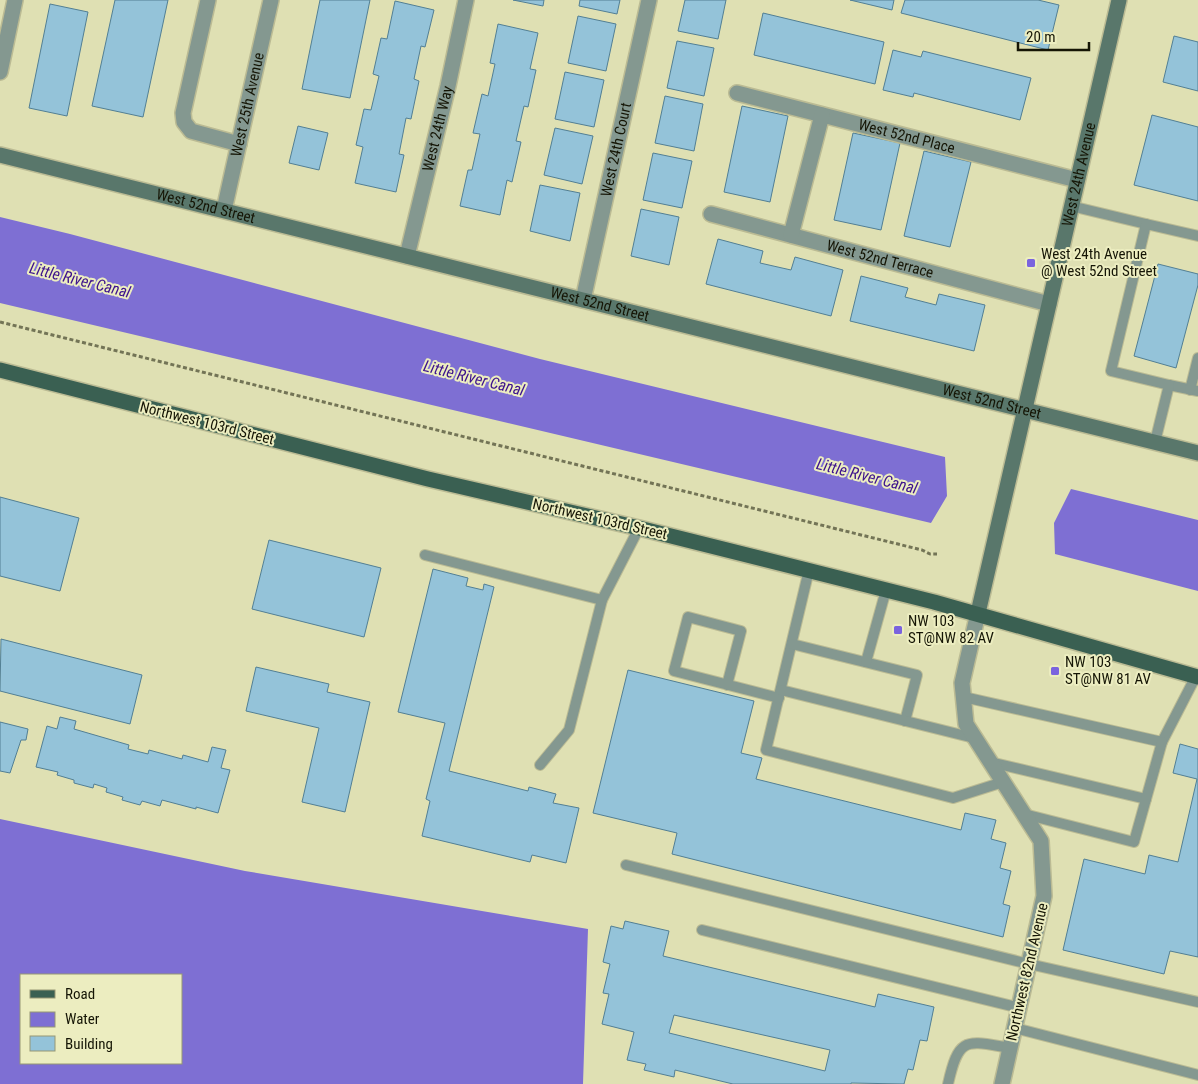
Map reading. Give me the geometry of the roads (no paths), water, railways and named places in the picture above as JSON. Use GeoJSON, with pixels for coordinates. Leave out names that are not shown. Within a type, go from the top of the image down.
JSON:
{"type":"FeatureCollection","features":[{"type":"Feature","properties":{"kind":"main road","name":"Northwest 103rd Street"},"geometry":{"type":"LineString","coordinates":[[0,370],[428,479],[639,528],[978,613],[1197,676]]}},
{"type":"Feature","properties":{"kind":"street"},"geometry":{"type":"LineString","coordinates":[[0,72],[15,0]]}},
{"type":"Feature","properties":{"kind":"street"},"geometry":{"type":"LineString","coordinates":[[208,0],[184,113],[184,122],[191,130],[238,144]]}},
{"type":"Feature","properties":{"kind":"street","name":"West 25th Avenue"},"geometry":{"type":"LineString","coordinates":[[224,210],[271,0]]}},
{"type":"Feature","properties":{"kind":"street","name":"West 24th Way"},"geometry":{"type":"LineString","coordinates":[[407,256],[448,86],[466,0]]}},
{"type":"Feature","properties":{"kind":"street","name":"West 24th Court"},"geometry":{"type":"LineString","coordinates":[[583,300],[649,0]]}},
{"type":"Feature","properties":{"kind":"street","name":"West 24th Avenue"},"geometry":{"type":"LineString","coordinates":[[978,613],[1119,0]]}},
{"type":"Feature","properties":{"kind":"street","name":"West 52nd Place"},"geometry":{"type":"LineString","coordinates":[[737,93],[1077,180]]}},
{"type":"Feature","properties":{"kind":"street"},"geometry":{"type":"LineString","coordinates":[[791,234],[822,115]]}},
{"type":"Feature","properties":{"kind":"street","name":"West 52nd Street"},"geometry":{"type":"LineString","coordinates":[[0,155],[1198,453]]}},
{"type":"Feature","properties":{"kind":"street","name":"West 52nd Terrace"},"geometry":{"type":"LineString","coordinates":[[712,214],[1049,304]]}},
{"type":"Feature","properties":{"kind":"street","name":"Northwest 82nd Avenue"},"geometry":{"type":"LineString","coordinates":[[978,613],[962,683],[966,724],[1041,841],[1044,896],[1002,1084]]}},
{"type":"Feature","properties":{"kind":"lane"},"geometry":{"type":"LineString","coordinates":[[1071,206],[1198,236]]}},
{"type":"Feature","properties":{"kind":"lane"},"geometry":{"type":"LineString","coordinates":[[1146,224],[1111,371],[1194,390],[1198,358]]}},
{"type":"Feature","properties":{"kind":"lane"},"geometry":{"type":"LineString","coordinates":[[1155,442],[1169,384]]}},
{"type":"Feature","properties":{"kind":"lane"},"geometry":{"type":"LineString","coordinates":[[540,765],[568,730],[602,600],[639,528]]}},
{"type":"Feature","properties":{"kind":"lane"},"geometry":{"type":"LineString","coordinates":[[425,555],[602,600]]}},
{"type":"Feature","properties":{"kind":"lane"},"geometry":{"type":"LineString","coordinates":[[809,570],[766,750],[953,798],[1003,782]]}},
{"type":"Feature","properties":{"kind":"lane"},"geometry":{"type":"LineString","coordinates":[[866,662],[886,590]]}},
{"type":"Feature","properties":{"kind":"lane"},"geometry":{"type":"LineString","coordinates":[[727,685],[741,631],[688,617],[674,671],[727,685],[780,694],[974,738]]}},
{"type":"Feature","properties":{"kind":"lane"},"geometry":{"type":"LineString","coordinates":[[792,644],[917,675],[905,721]]}},
{"type":"Feature","properties":{"kind":"lane"},"geometry":{"type":"LineString","coordinates":[[1024,814],[1134,842],[1162,742],[1197,676]]}},
{"type":"Feature","properties":{"kind":"lane"},"geometry":{"type":"LineString","coordinates":[[964,697],[1162,742]]}},
{"type":"Feature","properties":{"kind":"lane"},"geometry":{"type":"LineString","coordinates":[[990,762],[1146,799]]}},
{"type":"Feature","properties":{"kind":"lane"},"geometry":{"type":"LineString","coordinates":[[626,865],[1029,964],[1198,1002]]}},
{"type":"Feature","properties":{"kind":"lane"},"geometry":{"type":"LineString","coordinates":[[702,930],[1020,1008]]}},
{"type":"Feature","properties":{"kind":"lane"},"geometry":{"type":"LineString","coordinates":[[1015,1028],[1198,1075]]}},
{"type":"Feature","properties":{"kind":"lane"},"geometry":{"type":"LineString","coordinates":[[948,1084],[955,1056],[964,1045],[975,1043],[1010,1048]]}},
{"type":"Feature","properties":{"kind":"water","name":"Little River Canal"},"geometry":{"type":"Polygon","coordinates":[[[0,217],[540,359],[945,457],[947,496],[931,523],[0,303],[0,217]]]}},
{"type":"Feature","properties":{"kind":"water"},"geometry":{"type":"Polygon","coordinates":[[[1071,489],[1198,520],[1198,591],[1055,554],[1054,523],[1071,489]]]}},
{"type":"Feature","properties":{"kind":"water"},"geometry":{"type":"Polygon","coordinates":[[[0,819],[245,871],[588,929],[583,1084],[0,1084],[0,819]]]}},
{"type":"Feature","properties":{"kind":"place","name":"West 24th Avenue @ West 52nd Street"},"geometry":{"type":"Point","coordinates":[1031,263]}},
{"type":"Feature","properties":{"kind":"place","name":"NW 103 ST@NW 82 AV"},"geometry":{"type":"Point","coordinates":[898,630]}},
{"type":"Feature","properties":{"kind":"place","name":"NW 103 ST@NW 81 AV"},"geometry":{"type":"Point","coordinates":[1055,671]}}]}
